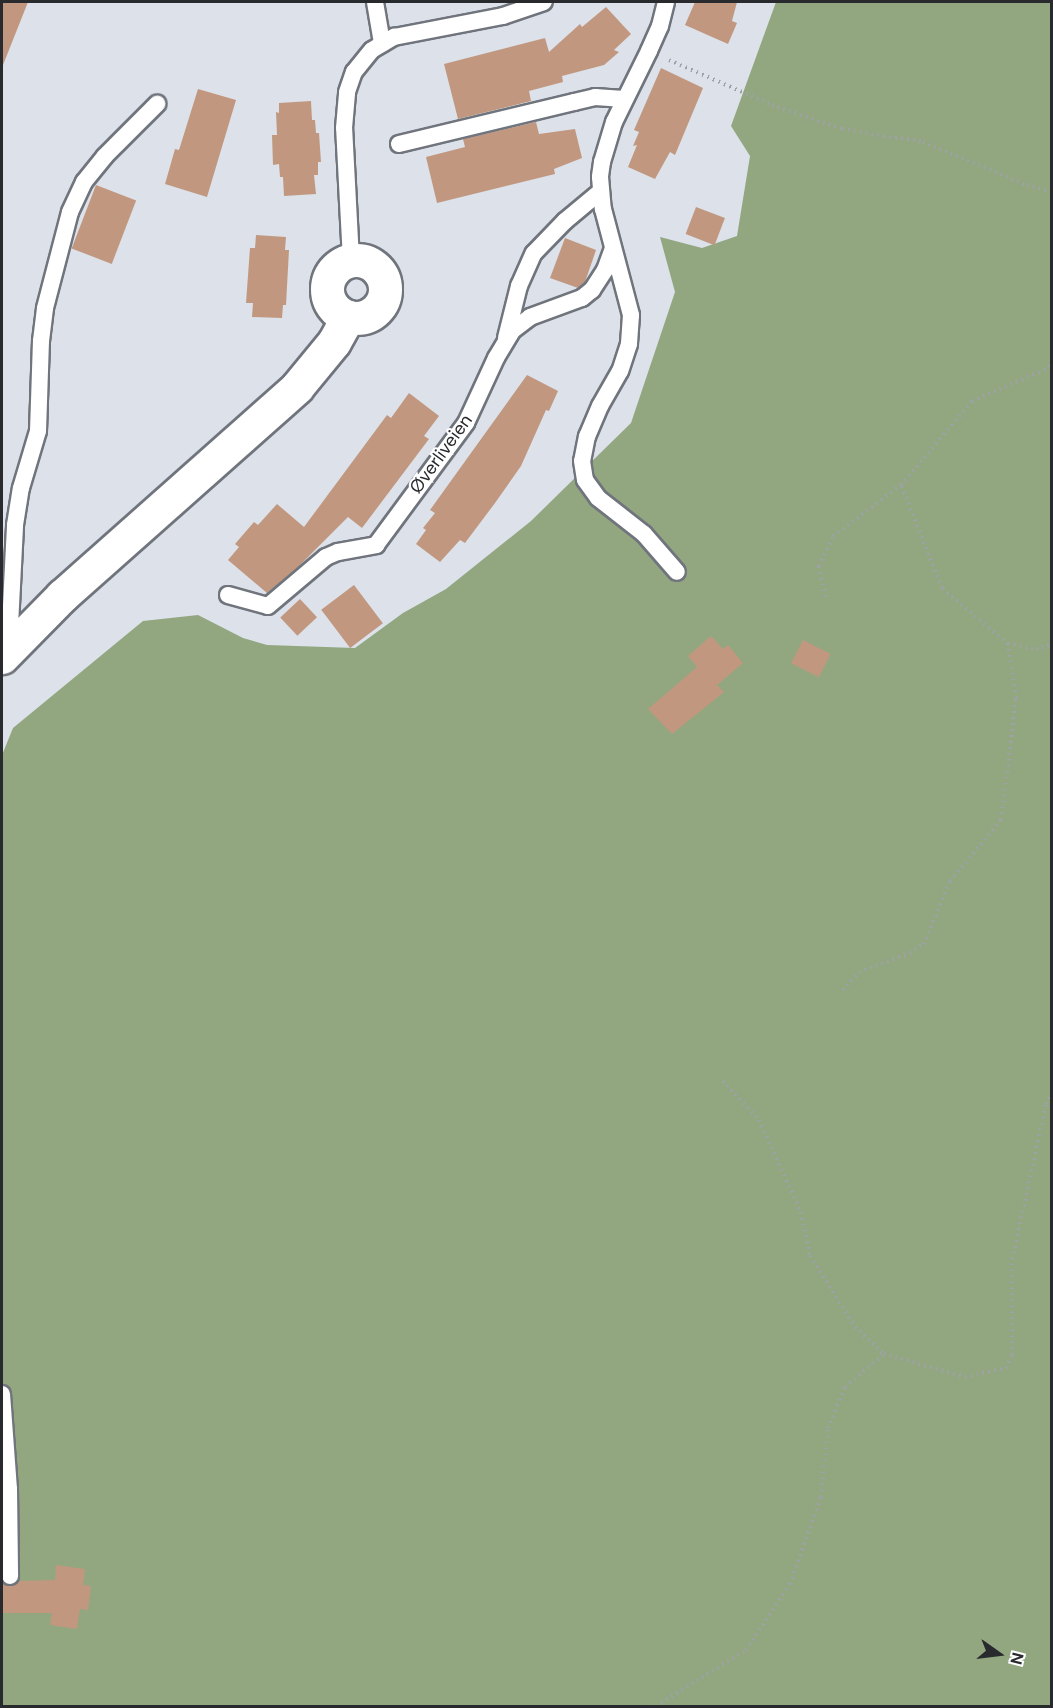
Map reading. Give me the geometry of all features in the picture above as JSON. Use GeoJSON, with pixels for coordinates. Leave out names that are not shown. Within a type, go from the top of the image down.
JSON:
{"type":"FeatureCollection","features":[{"type":"Feature","properties":{"kind":"street"},"geometry":{"type":"LineString","coordinates":[[351,260],[366,261],[378,269],[385,290],[381,305],[370,315],[348,317],[331,304],[327,284],[333,271],[351,260]]}},
{"type":"Feature","properties":{"kind":"street"},"geometry":{"type":"LineString","coordinates":[[5,653],[62,596],[297,387],[334,342],[348,317]]}},
{"type":"Feature","properties":{"kind":"lane"},"geometry":{"type":"LineString","coordinates":[[375,2],[382,43]]}},
{"type":"Feature","properties":{"kind":"lane"},"geometry":{"type":"LineString","coordinates":[[351,260],[344,128],[347,92],[354,72],[382,43],[410,32],[503,16],[544,2]]}},
{"type":"Feature","properties":{"kind":"lane"},"geometry":{"type":"LineString","coordinates":[[666,2],[660,26],[624,99],[602,162],[603,209],[631,315],[629,344],[620,371],[600,406],[587,436],[582,461],[585,480],[598,498],[644,534],[677,572]]}},
{"type":"Feature","properties":{"kind":"lane"},"geometry":{"type":"LineString","coordinates":[[399,144],[595,97],[624,99]]}},
{"type":"Feature","properties":{"kind":"lane"},"geometry":{"type":"LineString","coordinates":[[5,653],[15,525],[21,488],[38,431],[45,308],[70,212],[84,182],[105,156],[157,104]]}},
{"type":"Feature","properties":{"kind":"lane"},"geometry":{"type":"LineString","coordinates":[[505,342],[519,286],[534,253],[566,220],[601,191]]}},
{"type":"Feature","properties":{"kind":"lane","name":"Øverliveien"},"geometry":{"type":"LineString","coordinates":[[228,595],[268,606],[310,568],[326,558],[338,552],[376,545],[466,423],[505,342],[514,329],[530,317],[569,303],[592,290],[616,255]]}},
{"type":"Feature","properties":{"kind":"lane"},"geometry":{"type":"LineString","coordinates":[[2,1394],[9,1490],[10,1576]]}},
{"type":"Feature","properties":{"kind":"path"},"geometry":{"type":"LineString","coordinates":[[649,51],[772,105],[842,129],[923,142],[1028,185],[1052,192]]}},
{"type":"Feature","properties":{"kind":"path"},"geometry":{"type":"LineString","coordinates":[[825,597],[819,566],[833,536],[901,485],[972,401],[1044,370],[1052,364]]}},
{"type":"Feature","properties":{"kind":"path"},"geometry":{"type":"LineString","coordinates":[[901,485],[942,588],[1008,644],[1036,649],[1052,644]]}},
{"type":"Feature","properties":{"kind":"path"},"geometry":{"type":"LineString","coordinates":[[843,990],[859,972],[910,953],[924,944],[950,881],[1001,820],[1016,698],[1008,644]]}},
{"type":"Feature","properties":{"kind":"path"},"geometry":{"type":"LineString","coordinates":[[723,1081],[759,1120],[801,1212],[810,1256],[855,1327],[884,1354],[965,1377],[1006,1368],[1012,1355],[1011,1265],[1046,1104],[1052,1093]]}},
{"type":"Feature","properties":{"kind":"path"},"geometry":{"type":"LineString","coordinates":[[656,1707],[746,1650],[790,1584],[821,1497],[828,1428],[844,1387],[884,1354]]}},
{"type":"Feature","properties":{"kind":"green space"},"geometry":{"type":"Polygon","coordinates":[[[776,2],[1051,2],[1051,1706],[2,1706],[2,755],[13,728],[143,621],[198,615],[243,638],[267,645],[355,648],[403,613],[446,589],[531,521],[631,423],[675,292],[660,237],[702,248],[737,236],[750,156],[731,126],[776,2]]]}},
{"type":"Feature","properties":{"kind":"building"},"geometry":{"type":"Polygon","coordinates":[[[2,2],[28,2],[3,65],[2,65],[2,2]]]}},
{"type":"Feature","properties":{"kind":"building"},"geometry":{"type":"Polygon","coordinates":[[[695,2],[737,2],[732,21],[737,23],[728,44],[685,25],[695,2]]]}},
{"type":"Feature","properties":{"kind":"building"},"geometry":{"type":"Polygon","coordinates":[[[606,7],[631,34],[614,50],[619,52],[604,65],[562,76],[563,82],[529,91],[531,101],[458,119],[444,64],[545,38],[549,52],[580,24],[582,27],[606,7]]]}},
{"type":"Feature","properties":{"kind":"building"},"geometry":{"type":"Polygon","coordinates":[[[661,68],[703,88],[675,155],[670,152],[655,179],[628,167],[637,145],[633,146],[639,132],[634,130],[661,68]]]}},
{"type":"Feature","properties":{"kind":"building"},"geometry":{"type":"Polygon","coordinates":[[[198,89],[236,100],[207,197],[165,184],[175,149],[179,150],[198,89]]]}},
{"type":"Feature","properties":{"kind":"building"},"geometry":{"type":"Polygon","coordinates":[[[311,101],[312,120],[315,120],[316,133],[319,133],[321,162],[318,162],[318,175],[314,175],[316,194],[284,196],[283,177],[280,177],[279,164],[273,165],[272,135],[277,135],[276,112],[279,113],[279,103],[311,101]]]}},
{"type":"Feature","properties":{"kind":"building"},"geometry":{"type":"Polygon","coordinates":[[[536,122],[539,134],[575,129],[582,158],[554,169],[555,174],[437,203],[426,157],[465,147],[463,139],[536,122]]]}},
{"type":"Feature","properties":{"kind":"building"},"geometry":{"type":"Polygon","coordinates":[[[96,185],[136,200],[112,264],[72,248],[96,185]]]}},
{"type":"Feature","properties":{"kind":"building"},"geometry":{"type":"Polygon","coordinates":[[[696,207],[725,218],[715,245],[686,234],[696,207]]]}},
{"type":"Feature","properties":{"kind":"building"},"geometry":{"type":"Polygon","coordinates":[[[256,235],[286,237],[285,250],[289,250],[286,305],[283,305],[282,318],[252,317],[253,303],[246,303],[250,248],[255,248],[256,235]]]}},
{"type":"Feature","properties":{"kind":"building"},"geometry":{"type":"Polygon","coordinates":[[[565,238],[596,250],[585,282],[578,288],[550,278],[565,238]]]}},
{"type":"Feature","properties":{"kind":"building"},"geometry":{"type":"Polygon","coordinates":[[[527,375],[558,391],[549,411],[546,410],[521,466],[495,503],[465,543],[460,540],[440,562],[416,544],[426,530],[423,528],[435,513],[430,510],[527,375]]]}},
{"type":"Feature","properties":{"kind":"building"},"geometry":{"type":"Polygon","coordinates":[[[409,393],[439,416],[424,436],[429,439],[362,528],[348,517],[299,566],[267,593],[228,560],[239,547],[235,544],[254,522],[258,525],[277,504],[304,527],[387,415],[391,418],[409,393]]]}},
{"type":"Feature","properties":{"kind":"building"},"geometry":{"type":"Polygon","coordinates":[[[354,585],[383,623],[350,648],[321,610],[354,585]]]}},
{"type":"Feature","properties":{"kind":"building"},"geometry":{"type":"Polygon","coordinates":[[[300,599],[317,617],[297,636],[280,617],[300,599]]]}},
{"type":"Feature","properties":{"kind":"building"},"geometry":{"type":"Polygon","coordinates":[[[711,636],[723,649],[728,645],[743,663],[717,685],[724,692],[672,734],[648,709],[697,667],[688,656],[711,636]]]}},
{"type":"Feature","properties":{"kind":"building"},"geometry":{"type":"Polygon","coordinates":[[[803,640],[831,654],[819,677],[791,663],[803,640]]]}},
{"type":"Feature","properties":{"kind":"building"},"geometry":{"type":"Polygon","coordinates":[[[56,1565],[85,1569],[83,1585],[91,1586],[88,1610],[80,1609],[77,1629],[50,1625],[52,1613],[2,1613],[2,1582],[11,1586],[19,1581],[55,1580],[56,1565]]]}}]}
